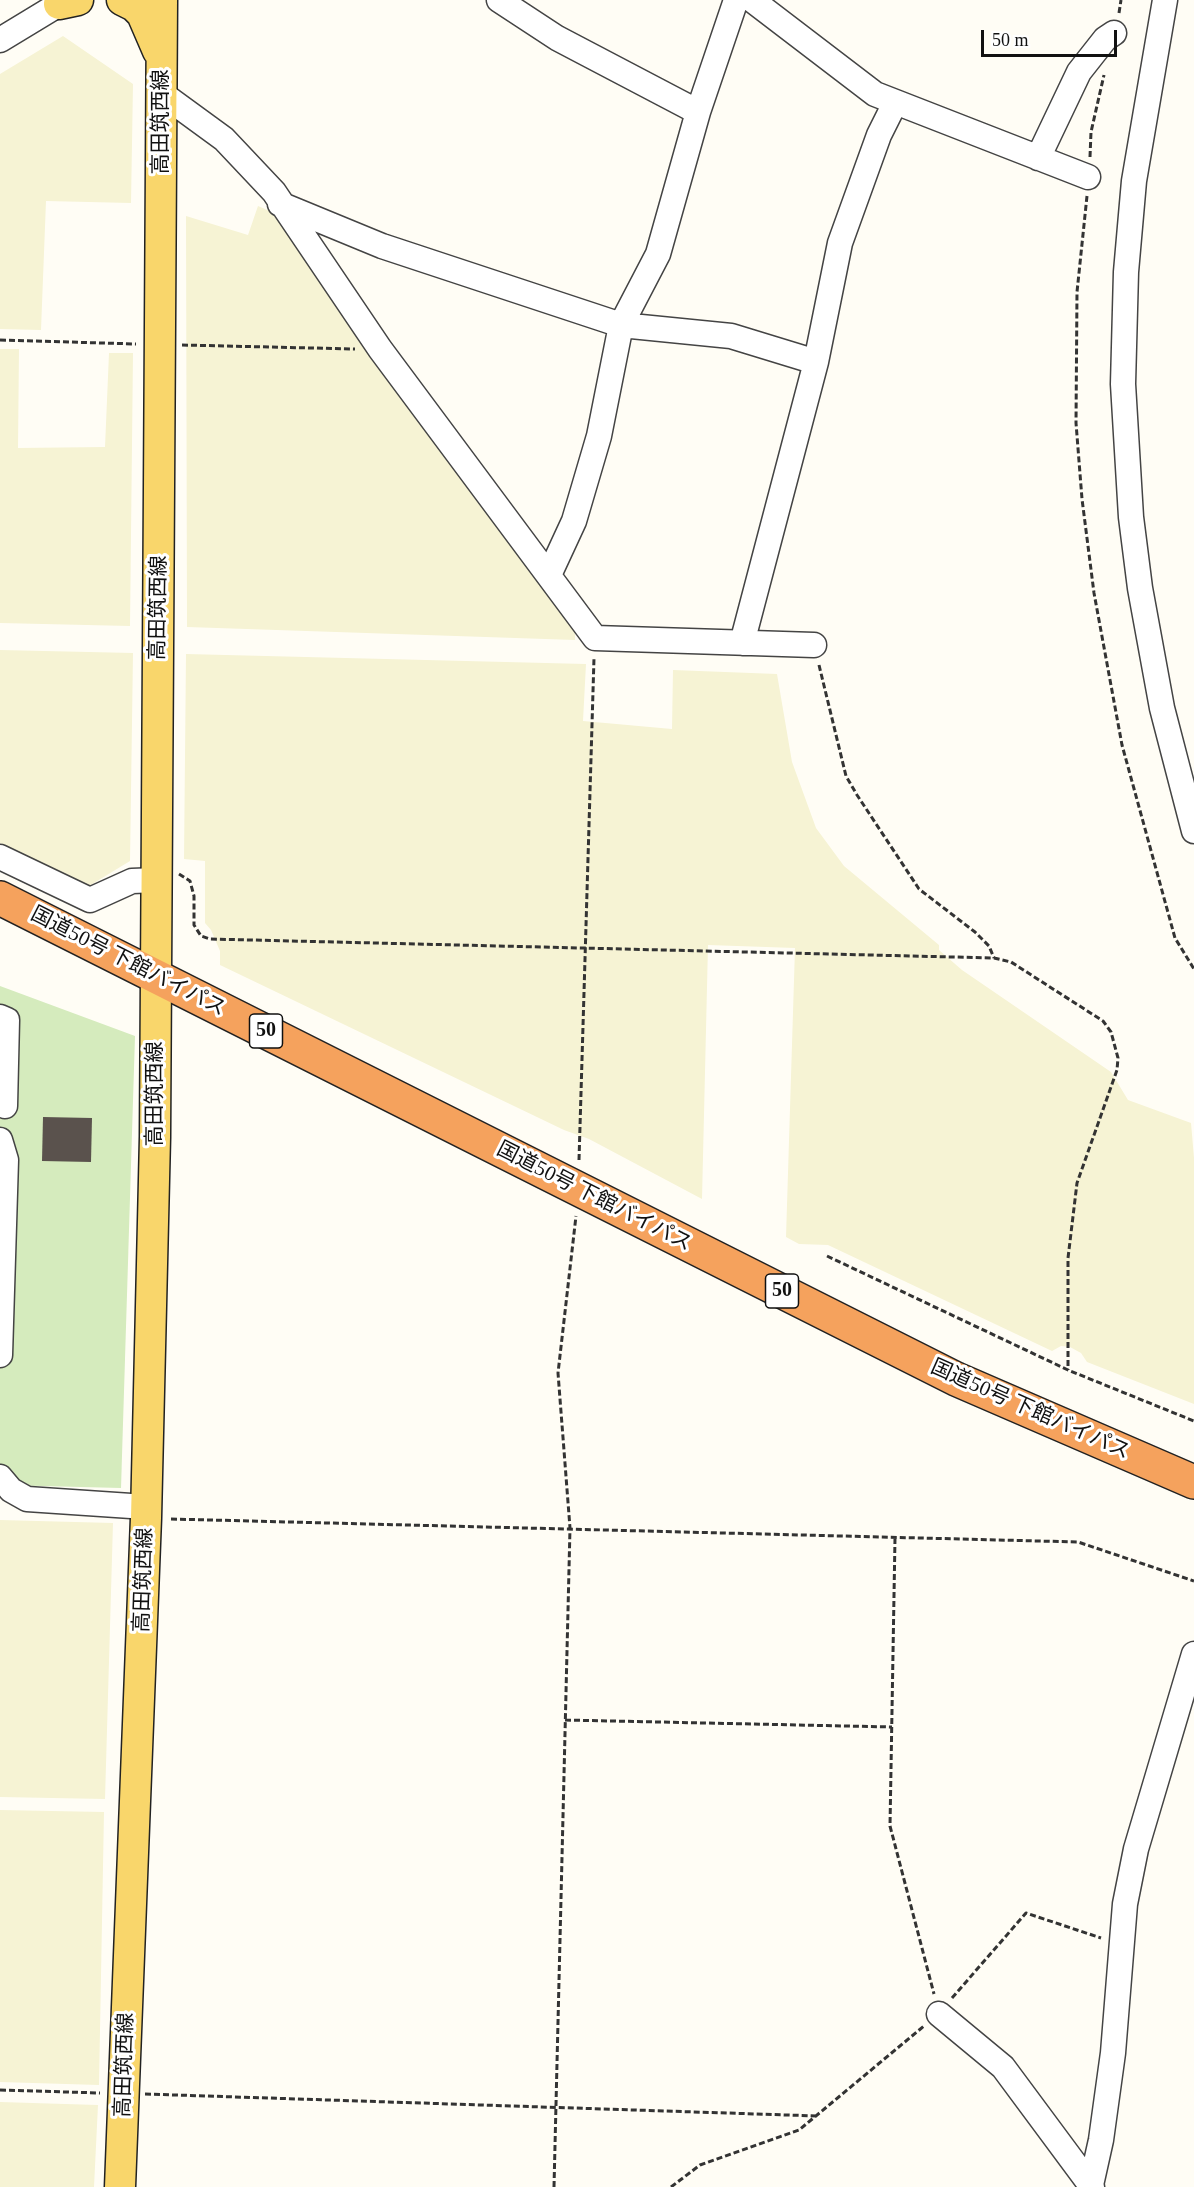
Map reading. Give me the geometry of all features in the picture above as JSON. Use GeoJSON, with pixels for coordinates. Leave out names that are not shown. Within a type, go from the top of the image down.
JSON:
{"type":"FeatureCollection","features":[{"type":"Feature","properties":{"kind":"highway","name":"国道50号 下館バイパス"},"geometry":{"type":"LineString","coordinates":[[0,898],[956,1379],[1194,1482]]}},
{"type":"Feature","properties":{"kind":"main road"},"geometry":{"type":"LineString","coordinates":[[122,0],[134,6],[142,14],[161,59]]}},
{"type":"Feature","properties":{"kind":"main road","name":"高田筑西線"},"geometry":{"type":"LineString","coordinates":[[120,2187],[146,1512],[155,1137],[162,345],[162,0]]}},
{"type":"Feature","properties":{"kind":"street"},"geometry":{"type":"LineString","coordinates":[[499,0],[557,38],[698,112]]}},
{"type":"Feature","properties":{"kind":"street"},"geometry":{"type":"LineString","coordinates":[[549,575],[574,521],[596,447],[621,325],[658,254],[698,112],[736,0]]}},
{"type":"Feature","properties":{"kind":"street"},"geometry":{"type":"LineString","coordinates":[[752,0],[875,94],[1088,177]]}},
{"type":"Feature","properties":{"kind":"street"},"geometry":{"type":"LineString","coordinates":[[1165,0],[1134,181],[1126,272],[1123,384],[1131,517],[1140,588],[1162,708],[1194,831]]}},
{"type":"Feature","properties":{"kind":"street"},"geometry":{"type":"LineString","coordinates":[[0,40],[68,1]]}},
{"type":"Feature","properties":{"kind":"street"},"geometry":{"type":"LineString","coordinates":[[1038,158],[1079,72],[1105,39],[1114,33]]}},
{"type":"Feature","properties":{"kind":"street"},"geometry":{"type":"LineString","coordinates":[[162,93],[224,139],[274,192],[380,350],[595,638],[814,645]]}},
{"type":"Feature","properties":{"kind":"street"},"geometry":{"type":"LineString","coordinates":[[742,642],[816,362],[842,235],[879,135],[895,103]]}},
{"type":"Feature","properties":{"kind":"street"},"geometry":{"type":"LineString","coordinates":[[280,204],[382,246],[621,325],[731,336],[816,362]]}},
{"type":"Feature","properties":{"kind":"street"},"geometry":{"type":"LineString","coordinates":[[0,858],[90,900],[132,881],[157,875]]}},
{"type":"Feature","properties":{"kind":"street"},"geometry":{"type":"LineString","coordinates":[[0,1017],[7,1020],[3,1097],[0,1355]]}},
{"type":"Feature","properties":{"kind":"street"},"geometry":{"type":"LineString","coordinates":[[0,1477],[11,1490],[27,1499]]}},
{"type":"Feature","properties":{"kind":"street"},"geometry":{"type":"LineString","coordinates":[[0,1495],[146,1512]]}},
{"type":"Feature","properties":{"kind":"street"},"geometry":{"type":"LineString","coordinates":[[1091,2186],[1101,2140],[1113,2053],[1120,1945],[1136,1849],[1194,1654]]}},
{"type":"Feature","properties":{"kind":"street"},"geometry":{"type":"LineString","coordinates":[[939,2014],[1002,2067],[1091,2186]]}},
{"type":"Feature","properties":{"kind":"path"},"geometry":{"type":"LineString","coordinates":[[0,340],[380,350]]}},
{"type":"Feature","properties":{"kind":"path"},"geometry":{"type":"LineString","coordinates":[[579,1160],[595,638]]}},
{"type":"Feature","properties":{"kind":"path"},"geometry":{"type":"LineString","coordinates":[[814,645],[846,776],[919,889],[975,932],[989,946],[994,958]]}},
{"type":"Feature","properties":{"kind":"path"},"geometry":{"type":"LineString","coordinates":[[157,875],[178,874],[190,880],[194,896],[194,925],[201,936],[210,939],[994,958],[1011,962],[1103,1021],[1116,1043],[1117,1070],[1086,1152],[1072,1217],[1068,1258],[1068,1371]]}},
{"type":"Feature","properties":{"kind":"path"},"geometry":{"type":"LineString","coordinates":[[554,2187],[570,1528],[558,1373],[574,1254],[577,1209]]}},
{"type":"Feature","properties":{"kind":"path"},"geometry":{"type":"LineString","coordinates":[[827,1256],[1068,1371],[1194,1421]]}},
{"type":"Feature","properties":{"kind":"path"},"geometry":{"type":"LineString","coordinates":[[146,1512],[570,1528],[1078,1542],[1194,1581]]}},
{"type":"Feature","properties":{"kind":"path"},"geometry":{"type":"LineString","coordinates":[[895,1538],[890,1826],[939,2014]]}},
{"type":"Feature","properties":{"kind":"path"},"geometry":{"type":"LineString","coordinates":[[565,1720],[892,1727]]}},
{"type":"Feature","properties":{"kind":"path"},"geometry":{"type":"LineString","coordinates":[[671,2187],[700,2165],[799,2130],[818,2116],[939,2014],[1026,1913],[1120,1945]]}},
{"type":"Feature","properties":{"kind":"path"},"geometry":{"type":"LineString","coordinates":[[0,2090],[818,2116]]}},
{"type":"Feature","properties":{"kind":"shaded area"},"geometry":{"type":"Polygon","coordinates":[[[63,36],[133,84],[131,203],[46,201],[41,330],[0,329],[0,74],[63,36]]]}},
{"type":"Feature","properties":{"kind":"shaded area"},"geometry":{"type":"Polygon","coordinates":[[[258,206],[272,212],[575,631],[575,640],[187,627],[186,216],[248,235],[258,206]]]}},
{"type":"Feature","properties":{"kind":"shaded area"},"geometry":{"type":"Polygon","coordinates":[[[0,349],[19,349],[18,448],[105,447],[109,353],[133,353],[130,626],[0,623],[0,349]]]}},
{"type":"Feature","properties":{"kind":"shaded area"},"geometry":{"type":"Polygon","coordinates":[[[0,650],[133,653],[130,861],[89,886],[0,843],[0,650]]]}},
{"type":"Feature","properties":{"kind":"shaded area"},"geometry":{"type":"Polygon","coordinates":[[[186,654],[586,664],[583,721],[672,729],[673,670],[777,674],[792,762],[816,828],[844,866],[939,945],[939,950],[962,970],[1111,1072],[1128,1100],[1191,1123],[1194,1158],[1194,1404],[1087,1362],[1081,1353],[1070,1347],[1061,1346],[1052,1351],[828,1245],[799,1244],[786,1237],[795,948],[708,945],[702,1199],[589,1139],[564,1130],[220,965],[220,951],[211,930],[205,923],[205,861],[184,859],[186,654]]]}},
{"type":"Feature","properties":{"kind":"shaded area"},"geometry":{"type":"Polygon","coordinates":[[[0,1520],[113,1523],[105,1799],[0,1797],[0,1520]]]}},
{"type":"Feature","properties":{"kind":"shaded area"},"geometry":{"type":"Polygon","coordinates":[[[0,1810],[104,1812],[99,2085],[0,2082],[0,1810]]]}},
{"type":"Feature","properties":{"kind":"shaded area"},"geometry":{"type":"Polygon","coordinates":[[[0,2102],[98,2105],[94,2187],[0,2187],[0,2102]]]}},
{"type":"Feature","properties":{"kind":"green space"},"geometry":{"type":"Polygon","coordinates":[[[0,986],[135,1036],[121,1488],[0,1485],[0,986]]]}},
{"type":"Feature","properties":{"kind":"building"},"geometry":{"type":"Polygon","coordinates":[[[43,1117],[92,1118],[91,1162],[42,1161],[43,1117]]]}}]}
